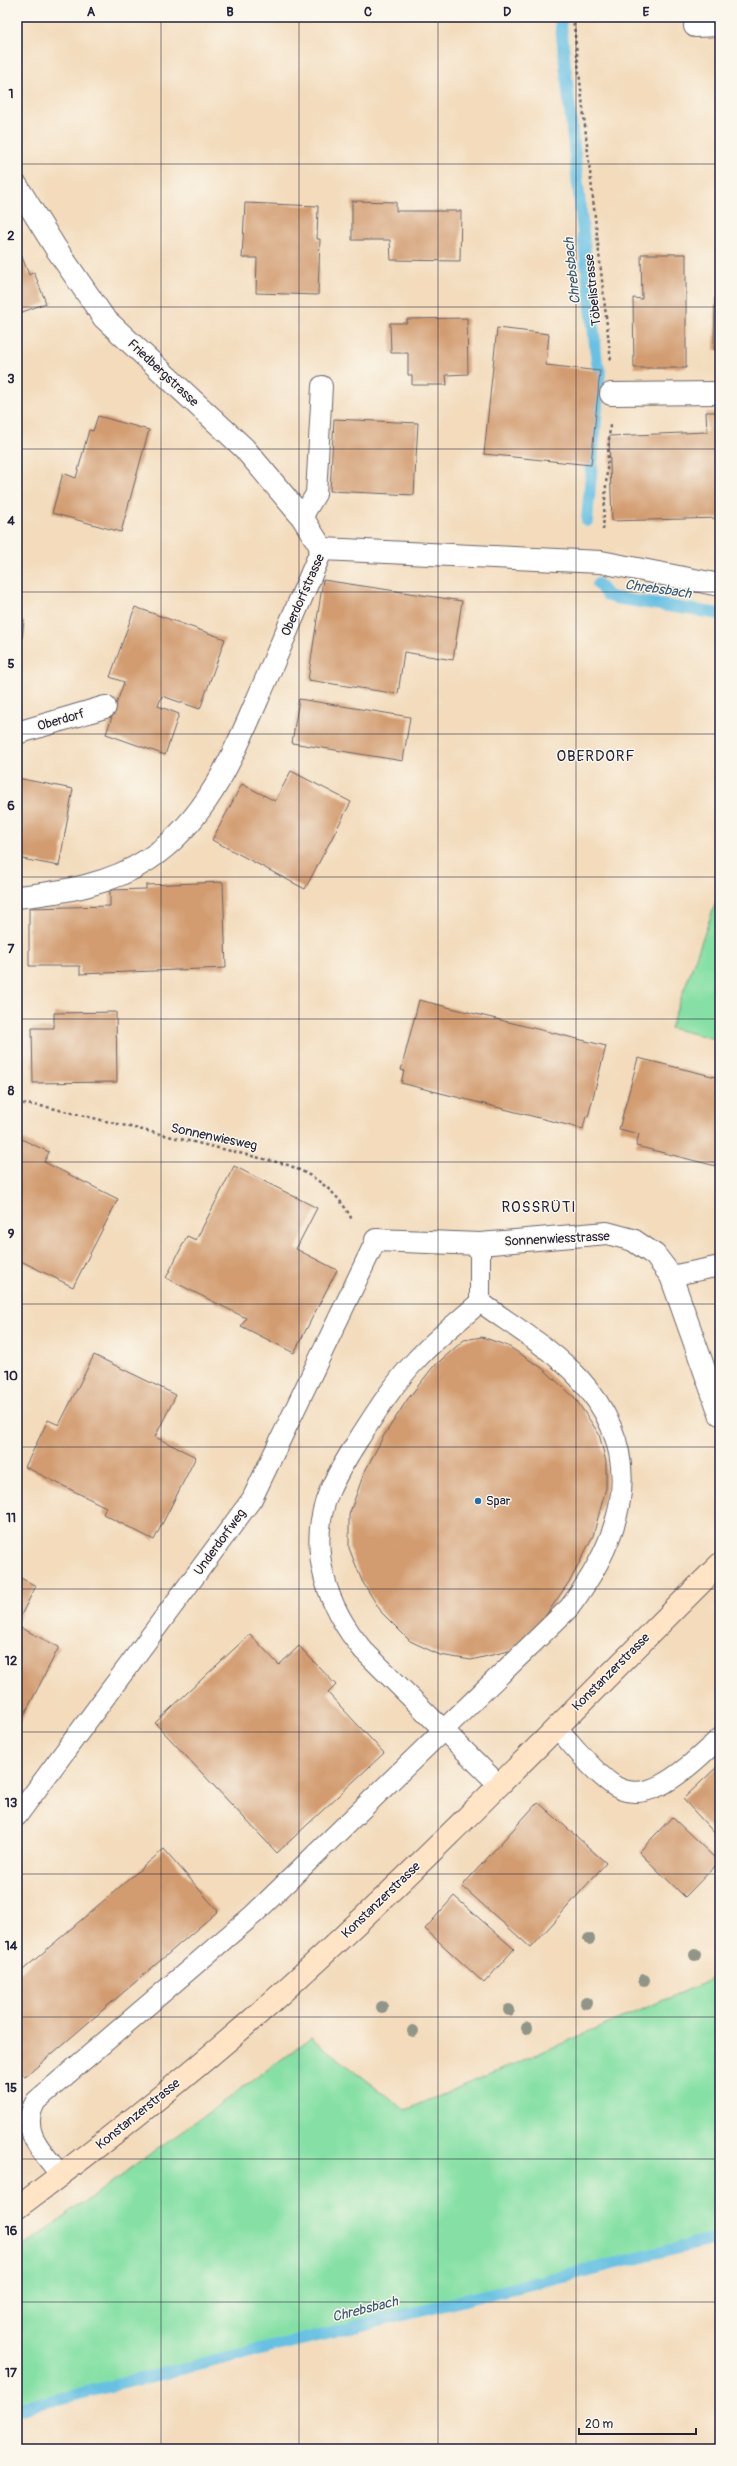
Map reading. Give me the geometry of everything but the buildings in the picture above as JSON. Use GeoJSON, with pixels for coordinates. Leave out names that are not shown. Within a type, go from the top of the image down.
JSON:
{"type":"FeatureCollection","features":[{"type":"Feature","properties":{"kind":"main road","name":"Konstanzerstrasse"},"geometry":{"type":"LineString","coordinates":[[17,2208],[61,2176],[175,2085],[283,1992],[398,1884],[720,1564]]}},
{"type":"Feature","properties":{"kind":"street"},"geometry":{"type":"LineString","coordinates":[[695,26],[720,26]]}},
{"type":"Feature","properties":{"kind":"street","name":"Friedbergstrasse"},"geometry":{"type":"LineString","coordinates":[[17,186],[55,247],[104,318],[244,448],[302,517],[322,549]]}},
{"type":"Feature","properties":{"kind":"street"},"geometry":{"type":"LineString","coordinates":[[611,394],[720,393]]}},
{"type":"Feature","properties":{"kind":"street","name":"Oberdorfstrasse"},"geometry":{"type":"LineString","coordinates":[[17,897],[58,892],[102,881],[148,860],[186,829],[215,789],[233,754],[322,549],[601,562],[720,585]]}},
{"type":"Feature","properties":{"kind":"street","name":"Oberdorf"},"geometry":{"type":"LineString","coordinates":[[17,733],[105,707]]}},
{"type":"Feature","properties":{"kind":"street","name":"Sonnenwiesstrasse"},"geometry":{"type":"LineString","coordinates":[[376,1240],[480,1244],[607,1234],[633,1240],[656,1255],[671,1276],[720,1414]]}},
{"type":"Feature","properties":{"kind":"lane"},"geometry":{"type":"LineString","coordinates":[[302,517],[316,494],[322,386]]}},
{"type":"Feature","properties":{"kind":"lane","name":"Underdorfweg"},"geometry":{"type":"LineString","coordinates":[[17,1816],[252,1499],[376,1240]]}},
{"type":"Feature","properties":{"kind":"lane"},"geometry":{"type":"LineString","coordinates":[[480,1244],[480,1302],[417,1359],[375,1414],[339,1472],[329,1493],[322,1516],[320,1540],[321,1565],[326,1588],[335,1611],[348,1633],[498,1784]]}},
{"type":"Feature","properties":{"kind":"lane"},"geometry":{"type":"LineString","coordinates":[[671,1276],[720,1266]]}},
{"type":"Feature","properties":{"kind":"lane"},"geometry":{"type":"LineString","coordinates":[[61,2176],[33,2139],[29,2125],[30,2111],[36,2101],[254,1914],[445,1731],[569,1608],[581,1592],[609,1541],[621,1492],[623,1467],[617,1443],[595,1399],[579,1378],[559,1360],[480,1302]]}},
{"type":"Feature","properties":{"kind":"lane"},"geometry":{"type":"LineString","coordinates":[[556,1727],[609,1783],[623,1789],[639,1792],[655,1789],[669,1781],[720,1738]]}},
{"type":"Feature","properties":{"kind":"path","name":"Töbelistrasse"},"geometry":{"type":"LineString","coordinates":[[574,17],[612,374],[601,562]]}},
{"type":"Feature","properties":{"kind":"path","name":"Sonnenwiesweg"},"geometry":{"type":"LineString","coordinates":[[17,1103],[46,1107],[262,1158],[302,1170],[328,1188],[339,1199],[349,1214],[360,1236],[376,1240]]}},
{"type":"Feature","properties":{"kind":"green space"},"geometry":{"type":"Polygon","coordinates":[[[720,891],[720,1040],[670,1028],[720,891]]]}},
{"type":"Feature","properties":{"kind":"green space"},"geometry":{"type":"Polygon","coordinates":[[[720,1972],[720,2237],[17,2408],[17,2251],[311,2038],[406,2110],[704,1983],[720,1972]]]}},
{"type":"Feature","properties":{"kind":"waterway","name":"Chrebsbach"},"geometry":{"type":"LineString","coordinates":[[560,17],[597,363],[600,371],[587,521]]}},
{"type":"Feature","properties":{"kind":"waterway","name":"Chrebsbach"},"geometry":{"type":"LineString","coordinates":[[598,584],[608,596],[615,598],[720,614]]}},
{"type":"Feature","properties":{"kind":"waterway","name":"Chrebsbach"},"geometry":{"type":"LineString","coordinates":[[17,2409],[720,2238]]}},
{"type":"Feature","properties":{"kind":"place","name":"Spar"},"geometry":{"type":"Point","coordinates":[478,1501]}},
{"type":"Feature","properties":{"kind":"district","name":"OBERDORF"},"geometry":{"type":"Point","coordinates":[596,756]}},
{"type":"Feature","properties":{"kind":"district","name":"ROSSRÜTI"},"geometry":{"type":"Point","coordinates":[539,1207]}}]}
